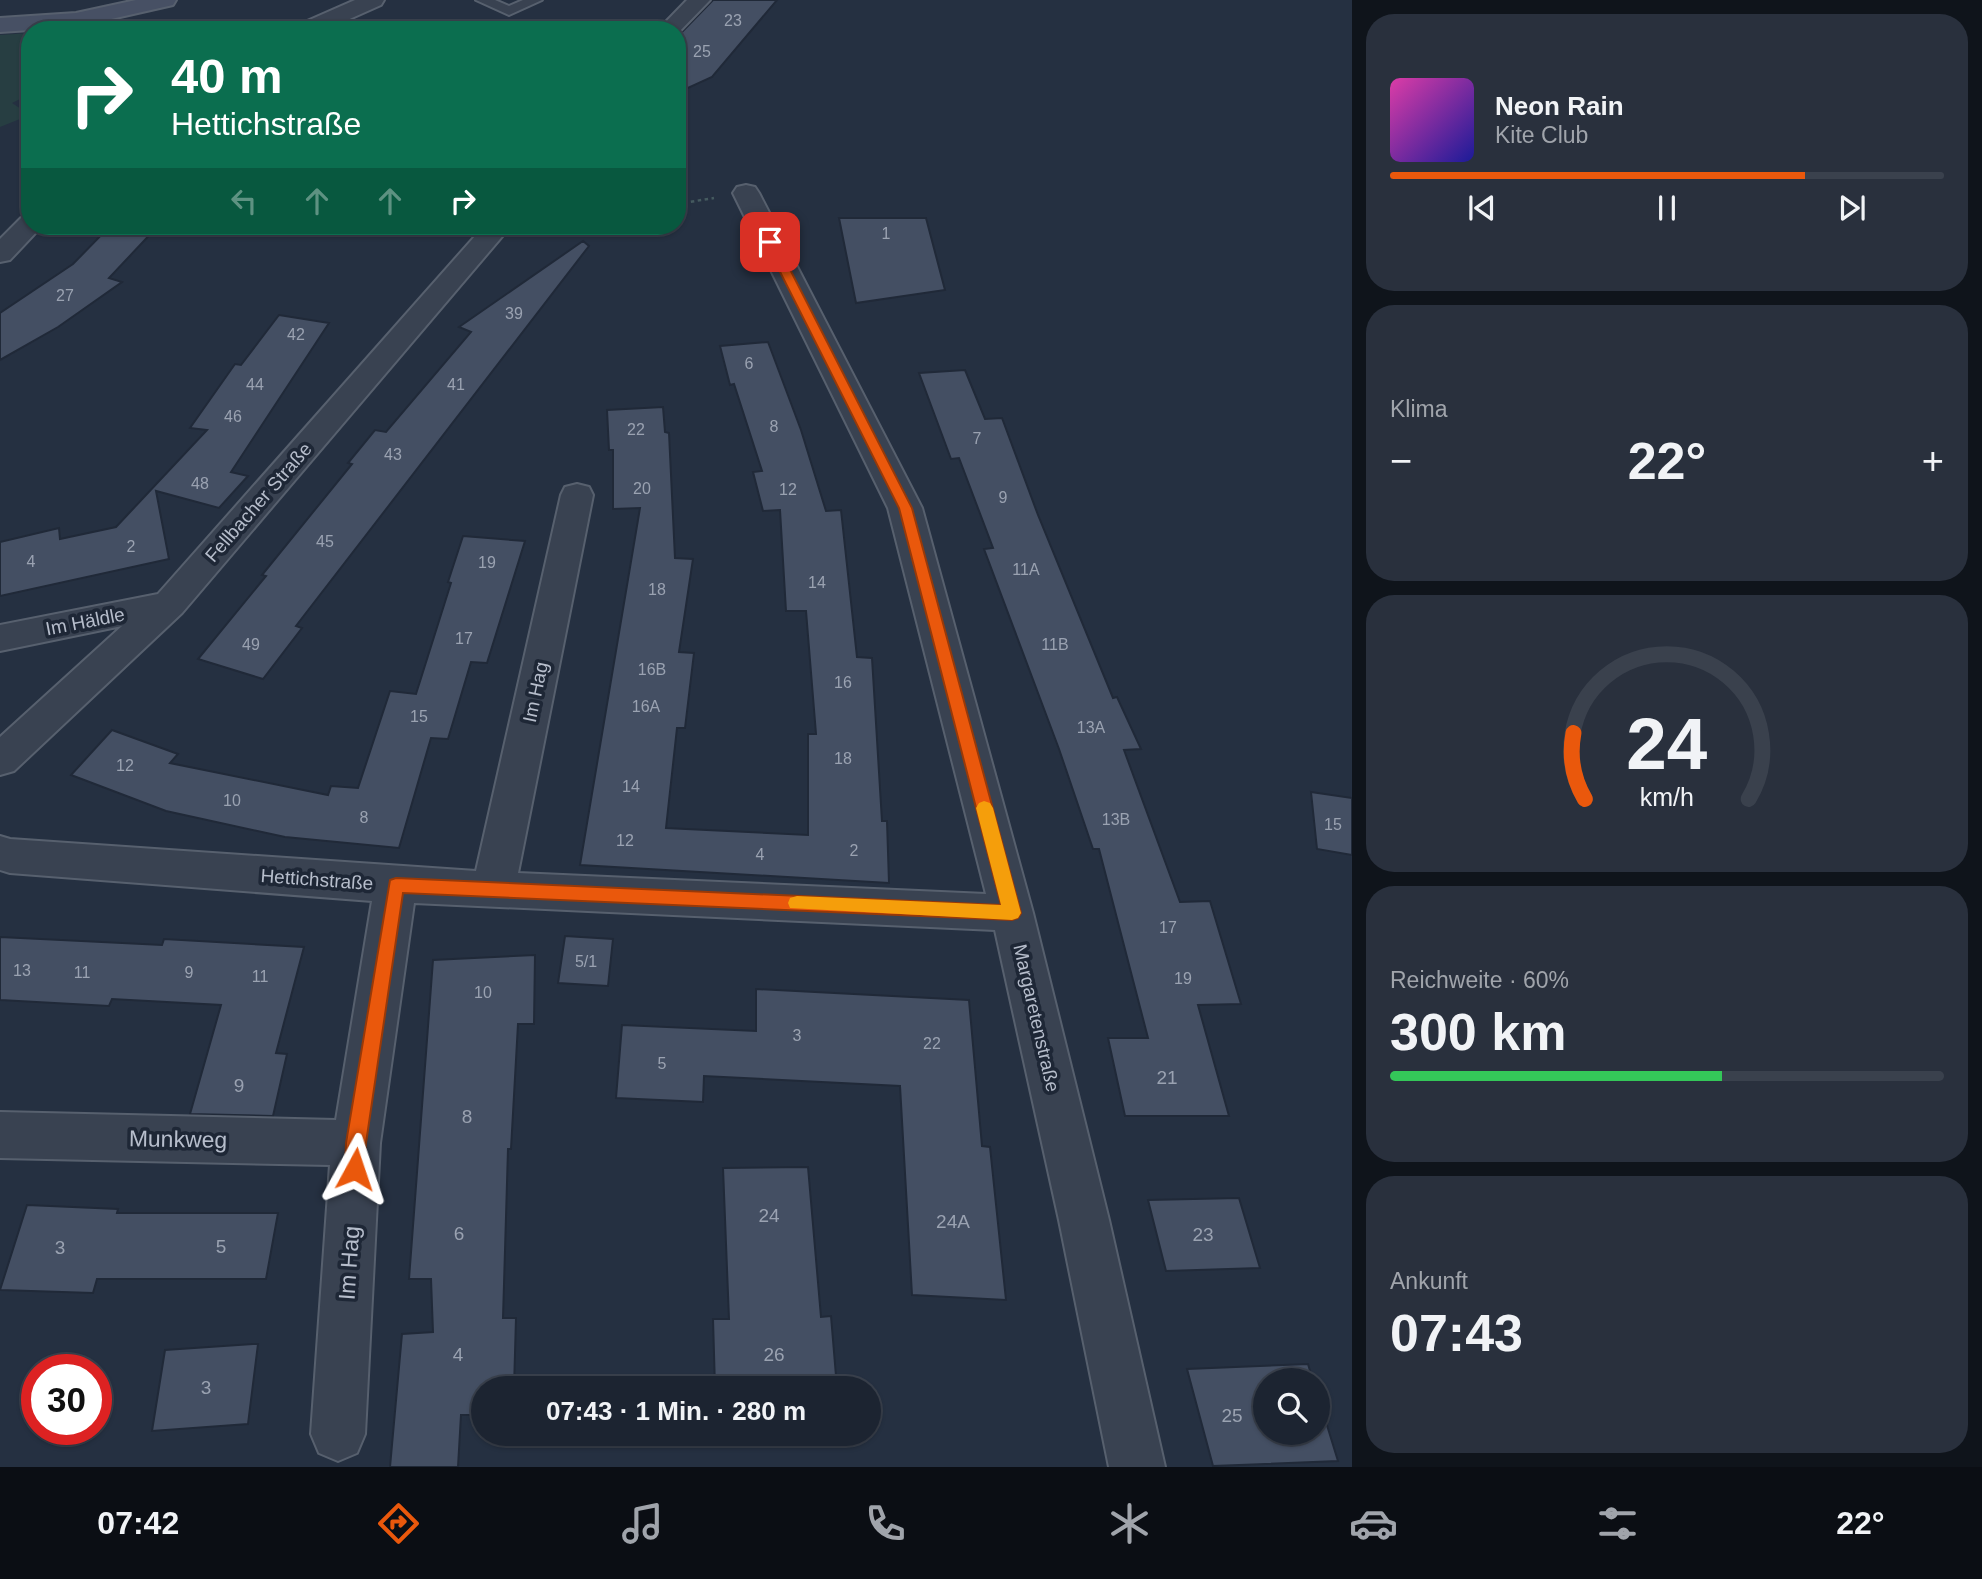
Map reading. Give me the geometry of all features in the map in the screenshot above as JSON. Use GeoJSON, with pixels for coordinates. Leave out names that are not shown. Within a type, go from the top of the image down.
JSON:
{"type":"FeatureCollection","features":[{"type":"Feature","properties":{"kind":"street"},"geometry":{"type":"LineString","coordinates":[[61,21],[164,0]]}},
{"type":"Feature","properties":{"kind":"street"},"geometry":{"type":"LineString","coordinates":[[326,21],[373,0]]}},
{"type":"Feature","properties":{"kind":"street"},"geometry":{"type":"LineString","coordinates":[[678,21],[699,0]]}},
{"type":"Feature","properties":{"kind":"street"},"geometry":{"type":"LineString","coordinates":[[0,25],[21,24]]}},
{"type":"Feature","properties":{"kind":"street","name":"Margaretenstraße"},"geometry":{"type":"LineString","coordinates":[[746,193],[905,508],[1012,913],[1084,1220],[1137,1467]]}},
{"type":"Feature","properties":{"kind":"street"},"geometry":{"type":"LineString","coordinates":[[0,254],[21,232]]}},
{"type":"Feature","properties":{"kind":"street","name":"Fellbacher Straße"},"geometry":{"type":"LineString","coordinates":[[0,760],[169,604],[490,235]]}},
{"type":"Feature","properties":{"kind":"street","name":"Im Hag"},"geometry":{"type":"LineString","coordinates":[[493,890],[577,495]]}},
{"type":"Feature","properties":{"kind":"street","name":"Im Häldle"},"geometry":{"type":"LineString","coordinates":[[0,638],[169,604]]}},
{"type":"Feature","properties":{"kind":"street","name":"Hettichstraße"},"geometry":{"type":"LineString","coordinates":[[0,853],[10,856],[396,885],[1012,913]]}},
{"type":"Feature","properties":{"kind":"street","name":"Im Hag"},"geometry":{"type":"LineString","coordinates":[[338,1434],[356,1143],[396,885]]}},
{"type":"Feature","properties":{"kind":"street","name":"Munkweg"},"geometry":{"type":"LineString","coordinates":[[0,1135],[356,1143]]}},
{"type":"Feature","properties":{"kind":"lane"},"geometry":{"type":"LineString","coordinates":[[483,0],[509,11],[534,0]]}},
{"type":"Feature","properties":{"kind":"green space"},"geometry":{"type":"Polygon","coordinates":[[[21,34],[21,98],[12,103],[21,109],[21,119],[0,127],[0,35],[21,34]]]}},
{"type":"Feature","properties":{"kind":"building"},"geometry":{"type":"Polygon","coordinates":[[[713,0],[777,0],[712,77],[686,89],[686,28],[713,0]]]}},
{"type":"Feature","properties":{"kind":"building"},"geometry":{"type":"Polygon","coordinates":[[[839,218],[926,218],[945,290],[856,303],[839,218]]]}},
{"type":"Feature","properties":{"kind":"building"},"geometry":{"type":"Polygon","coordinates":[[[101,235],[150,235],[109,278],[122,282],[58,327],[0,360],[0,313],[73,264],[101,235]]]}},
{"type":"Feature","properties":{"kind":"building"},"geometry":{"type":"Polygon","coordinates":[[[583,241],[589,246],[296,626],[302,628],[263,679],[198,659],[266,576],[262,575],[352,464],[348,463],[375,430],[386,432],[471,332],[459,327],[583,241]]]}},
{"type":"Feature","properties":{"kind":"building"},"geometry":{"type":"Polygon","coordinates":[[[279,315],[329,323],[231,472],[248,476],[219,508],[156,491],[169,559],[0,596],[0,542],[59,528],[60,539],[116,527],[207,430],[190,428],[235,364],[241,365],[279,315]]]}},
{"type":"Feature","properties":{"kind":"building"},"geometry":{"type":"Polygon","coordinates":[[[768,342],[801,430],[826,511],[841,510],[857,657],[872,658],[882,821],[887,821],[889,883],[580,865],[640,508],[613,509],[613,450],[609,450],[607,410],[663,407],[665,432],[669,433],[675,558],[693,559],[679,652],[694,653],[685,728],[677,728],[666,828],[808,835],[808,734],[816,734],[806,611],[786,611],[780,510],[763,511],[753,472],[762,471],[734,384],[730,385],[720,346],[768,342]]]}},
{"type":"Feature","properties":{"kind":"building"},"geometry":{"type":"Polygon","coordinates":[[[965,370],[985,419],[1002,418],[1038,515],[1113,698],[1117,697],[1141,749],[1124,750],[1180,902],[1210,901],[1241,1004],[1198,1005],[1229,1116],[1125,1116],[1108,1038],[1148,1038],[1099,849],[1093,849],[1059,749],[984,549],[993,548],[959,458],[951,459],[919,373],[965,370]]]}},
{"type":"Feature","properties":{"kind":"building"},"geometry":{"type":"Polygon","coordinates":[[[463,536],[525,541],[487,663],[471,662],[448,739],[431,738],[399,848],[285,837],[166,811],[71,775],[112,730],[178,754],[170,763],[328,795],[331,786],[358,788],[390,691],[416,694],[463,536]]]}},
{"type":"Feature","properties":{"kind":"building"},"geometry":{"type":"Polygon","coordinates":[[[1311,792],[1352,798],[1352,855],[1317,849],[1311,792]]]}},
{"type":"Feature","properties":{"kind":"building"},"geometry":{"type":"Polygon","coordinates":[[[565,936],[613,939],[608,986],[558,983],[565,936]]]}},
{"type":"Feature","properties":{"kind":"building"},"geometry":{"type":"Polygon","coordinates":[[[0,937],[162,945],[164,939],[304,947],[276,1053],[287,1054],[273,1116],[190,1114],[221,1005],[112,999],[109,1006],[0,1000],[0,937]]]}},
{"type":"Feature","properties":{"kind":"building"},"geometry":{"type":"Polygon","coordinates":[[[535,955],[534,1024],[518,1024],[511,1149],[508,1149],[503,1318],[516,1318],[514,1376],[471,1376],[471,1415],[461,1415],[458,1467],[390,1467],[402,1334],[433,1332],[431,1279],[409,1279],[433,960],[535,955]]]}},
{"type":"Feature","properties":{"kind":"building"},"geometry":{"type":"Polygon","coordinates":[[[756,989],[969,1000],[982,1146],[990,1147],[1006,1300],[912,1295],[900,1086],[704,1076],[703,1102],[616,1098],[622,1025],[756,1031],[756,989]]]}},
{"type":"Feature","properties":{"kind":"building"},"geometry":{"type":"Polygon","coordinates":[[[808,1167],[821,1317],[831,1316],[836,1376],[715,1376],[713,1319],[729,1319],[723,1168],[808,1167]]]}},
{"type":"Feature","properties":{"kind":"building"},"geometry":{"type":"Polygon","coordinates":[[[1239,1198],[1260,1268],[1166,1271],[1148,1200],[1239,1198]]]}},
{"type":"Feature","properties":{"kind":"building"},"geometry":{"type":"Polygon","coordinates":[[[27,1205],[118,1209],[117,1213],[278,1213],[266,1279],[97,1279],[93,1293],[0,1290],[27,1205]]]}},
{"type":"Feature","properties":{"kind":"building"},"geometry":{"type":"Polygon","coordinates":[[[258,1344],[248,1424],[152,1431],[165,1350],[258,1344]]]}},
{"type":"Feature","properties":{"kind":"building"},"geometry":{"type":"Polygon","coordinates":[[[1308,1364],[1309,1368],[1253,1368],[1253,1445],[1330,1445],[1330,1435],[1338,1461],[1213,1466],[1187,1369],[1308,1364]]]}},
{"type":"Feature","properties":{"kind":"slow traffic"},"geometry":{"type":"LineString","coordinates":[[797,903],[1012,913],[984,808]]}},
{"type":"Feature","properties":{"kind":"route"},"geometry":{"type":"LineString","coordinates":[[355,1169],[356,1143],[396,885],[1012,913],[905,508],[770,242]]}}]}
